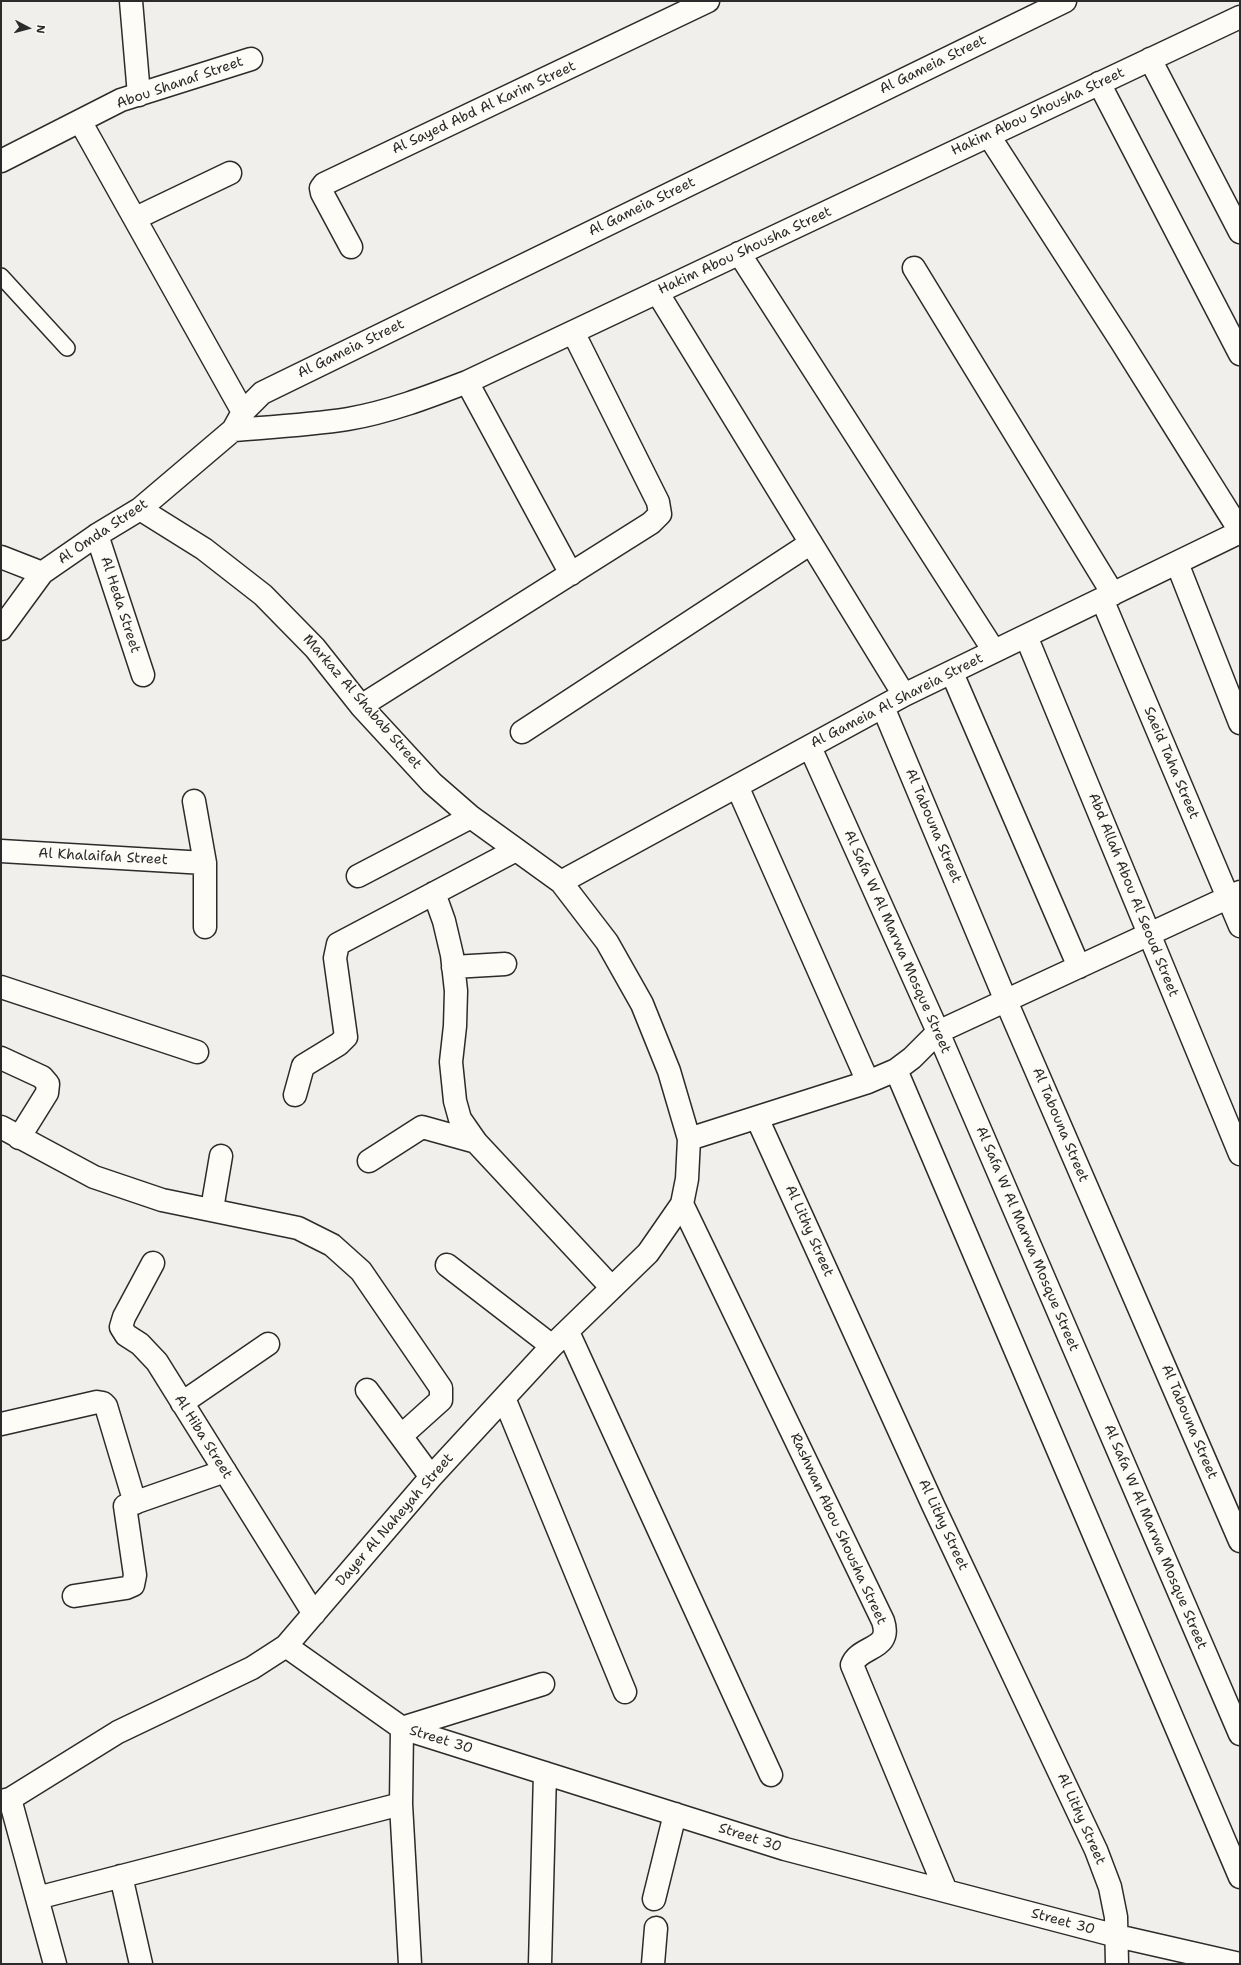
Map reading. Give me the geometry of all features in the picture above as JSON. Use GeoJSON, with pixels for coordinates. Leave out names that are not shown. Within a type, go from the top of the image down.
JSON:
{"type":"FeatureCollection","features":[{"type":"Feature","properties":{"kind":"street"},"geometry":{"type":"LineString","coordinates":[[131,1],[139,95]]}},
{"type":"Feature","properties":{"kind":"street","name":"Al Sayed Abd Al Karim Street"},"geometry":{"type":"LineString","coordinates":[[351,247],[322,193],[321,188],[324,184],[708,1]]}},
{"type":"Feature","properties":{"kind":"street","name":"Al Gameia Street"},"geometry":{"type":"LineString","coordinates":[[238,421],[262,393],[1065,1]]}},
{"type":"Feature","properties":{"kind":"street","name":"Hakim Abou Shousha Street"},"geometry":{"type":"LineString","coordinates":[[238,421],[293,426],[349,419],[404,406],[467,382],[1240,16]]}},
{"type":"Feature","properties":{"kind":"street","name":"Abou Shanaf Street"},"geometry":{"type":"LineString","coordinates":[[1,161],[122,100],[251,59]]}},
{"type":"Feature","properties":{"kind":"street"},"geometry":{"type":"LineString","coordinates":[[1150,59],[1240,232]]}},
{"type":"Feature","properties":{"kind":"street"},"geometry":{"type":"LineString","coordinates":[[1099,83],[1240,354]]}},
{"type":"Feature","properties":{"kind":"street"},"geometry":{"type":"LineString","coordinates":[[80,121],[136,218],[238,421]]}},
{"type":"Feature","properties":{"kind":"street"},"geometry":{"type":"LineString","coordinates":[[989,136],[1121,341],[1240,532]]}},
{"type":"Feature","properties":{"kind":"street"},"geometry":{"type":"LineString","coordinates":[[136,218],[230,173]]}},
{"type":"Feature","properties":{"kind":"street"},"geometry":{"type":"LineString","coordinates":[[739,253],[994,651]]}},
{"type":"Feature","properties":{"kind":"street","name":"Saeid Taha Street"},"geometry":{"type":"LineString","coordinates":[[914,268],[1107,597],[1234,895],[1240,926]]}},
{"type":"Feature","properties":{"kind":"street"},"geometry":{"type":"LineString","coordinates":[[657,292],[904,695]]}},
{"type":"Feature","properties":{"kind":"street"},"geometry":{"type":"LineString","coordinates":[[361,706],[651,523],[660,514],[658,502],[573,332]]}},
{"type":"Feature","properties":{"kind":"street"},"geometry":{"type":"LineString","coordinates":[[467,382],[571,574]]}},
{"type":"Feature","properties":{"kind":"street","name":"Al Omda Street"},"geometry":{"type":"LineString","coordinates":[[1,629],[42,573],[97,535],[140,510],[238,421]]}},
{"type":"Feature","properties":{"kind":"street","name":"Markaz Al Shabab Street"},"geometry":{"type":"LineString","coordinates":[[140,510],[204,549],[263,595],[315,648],[361,706],[432,782],[471,817],[561,882],[607,942],[642,1004],[669,1071],[689,1139]]}},
{"type":"Feature","properties":{"kind":"street","name":"Al Gameia Al Shareia Street"},"geometry":{"type":"LineString","coordinates":[[561,882],[904,695],[1240,532]]}},
{"type":"Feature","properties":{"kind":"street","name":"Al Heda Street"},"geometry":{"type":"LineString","coordinates":[[97,535],[143,675]]}},
{"type":"Feature","properties":{"kind":"street"},"geometry":{"type":"LineString","coordinates":[[522,732],[811,543]]}},
{"type":"Feature","properties":{"kind":"street"},"geometry":{"type":"LineString","coordinates":[[1,557],[42,573]]}},
{"type":"Feature","properties":{"kind":"street"},"geometry":{"type":"LineString","coordinates":[[1176,563],[1240,723]]}},
{"type":"Feature","properties":{"kind":"street","name":"Abd Allah Abou Al Seoud Street"},"geometry":{"type":"LineString","coordinates":[[1026,636],[1240,1154]]}},
{"type":"Feature","properties":{"kind":"street"},"geometry":{"type":"LineString","coordinates":[[952,672],[1079,967]]}},
{"type":"Feature","properties":{"kind":"street","name":"Al Tabouna Street"},"geometry":{"type":"LineString","coordinates":[[883,707],[1006,1000],[1240,1541]]}},
{"type":"Feature","properties":{"kind":"street","name":"Al Safa W Al Marwa Mosque Street"},"geometry":{"type":"LineString","coordinates":[[810,746],[938,1032],[1240,1734]]}},
{"type":"Feature","properties":{"kind":"street"},"geometry":{"type":"LineString","coordinates":[[737,786],[868,1082]]}},
{"type":"Feature","properties":{"kind":"street"},"geometry":{"type":"LineString","coordinates":[[194,801],[205,862],[205,927]]}},
{"type":"Feature","properties":{"kind":"street"},"geometry":{"type":"LineString","coordinates":[[358,876],[471,817]]}},
{"type":"Feature","properties":{"kind":"street"},"geometry":{"type":"LineString","coordinates":[[295,1095],[303,1066],[339,1044],[346,1037],[335,958],[338,944],[516,850]]}},
{"type":"Feature","properties":{"kind":"street","name":"Al Khalaifah Street"},"geometry":{"type":"LineString","coordinates":[[1,851],[205,862]]}},
{"type":"Feature","properties":{"kind":"street"},"geometry":{"type":"LineString","coordinates":[[434,893],[444,921],[454,967],[456,991],[451,1062],[455,1101],[460,1119],[476,1142],[612,1288]]}},
{"type":"Feature","properties":{"kind":"street"},"geometry":{"type":"LineString","coordinates":[[689,1139],[868,1082],[896,1070],[912,1058],[938,1032],[1234,895]]}},
{"type":"Feature","properties":{"kind":"street"},"geometry":{"type":"LineString","coordinates":[[454,967],[505,964]]}},
{"type":"Feature","properties":{"kind":"street"},"geometry":{"type":"LineString","coordinates":[[1,987],[197,1052]]}},
{"type":"Feature","properties":{"kind":"street"},"geometry":{"type":"LineString","coordinates":[[1,1058],[42,1077],[48,1084],[47,1093],[10,1132],[94,1177],[162,1200],[298,1228],[332,1245],[362,1270],[441,1388],[441,1400],[401,1436]]}},
{"type":"Feature","properties":{"kind":"street"},"geometry":{"type":"LineString","coordinates":[[896,1070],[1240,1877]]}},
{"type":"Feature","properties":{"kind":"street","name":"Al Lithy Street"},"geometry":{"type":"LineString","coordinates":[[757,1118],[933,1505],[1096,1850],[1110,1887],[1116,1917],[1117,1964]]}},
{"type":"Feature","properties":{"kind":"street"},"geometry":{"type":"LineString","coordinates":[[369,1160],[422,1127],[476,1142]]}},
{"type":"Feature","properties":{"kind":"street","name":"Dayer Al Naheyah Street"},"geometry":{"type":"LineString","coordinates":[[5,1800],[118,1732],[252,1668],[286,1646],[431,1476],[560,1339],[648,1253],[682,1204],[688,1179],[689,1139]]}},
{"type":"Feature","properties":{"kind":"street"},"geometry":{"type":"LineString","coordinates":[[212,1210],[222,1156]]}},
{"type":"Feature","properties":{"kind":"street","name":"Rashwan Abou Shousha Street"},"geometry":{"type":"LineString","coordinates":[[682,1204],[883,1621],[886,1629],[884,1638],[878,1644],[853,1659],[853,1670],[946,1891]]}},
{"type":"Feature","properties":{"kind":"street","name":"Al Hiba Street"},"geometry":{"type":"LineString","coordinates":[[152,1264],[124,1317],[121,1327],[126,1335],[140,1344],[157,1362],[314,1614]]}},
{"type":"Feature","properties":{"kind":"street"},"geometry":{"type":"LineString","coordinates":[[447,1265],[560,1339],[771,1775]]}},
{"type":"Feature","properties":{"kind":"street"},"geometry":{"type":"LineString","coordinates":[[182,1403],[268,1344]]}},
{"type":"Feature","properties":{"kind":"street"},"geometry":{"type":"LineString","coordinates":[[367,1390],[431,1476]]}},
{"type":"Feature","properties":{"kind":"street"},"geometry":{"type":"LineString","coordinates":[[504,1398],[625,1692]]}},
{"type":"Feature","properties":{"kind":"street"},"geometry":{"type":"LineString","coordinates":[[1,1424],[97,1402],[103,1403],[106,1406],[135,1503]]}},
{"type":"Feature","properties":{"kind":"street"},"geometry":{"type":"LineString","coordinates":[[74,1596],[126,1588],[133,1585],[135,1575],[125,1506],[224,1471]]}},
{"type":"Feature","properties":{"kind":"street","name":"Street 30"},"geometry":{"type":"LineString","coordinates":[[286,1646],[402,1728],[785,1849],[1117,1936],[1240,1964]]}},
{"type":"Feature","properties":{"kind":"street"},"geometry":{"type":"LineString","coordinates":[[410,1964],[400,1804],[402,1728],[543,1684]]}},
{"type":"Feature","properties":{"kind":"street"},"geometry":{"type":"LineString","coordinates":[[540,1964],[545,1773]]}},
{"type":"Feature","properties":{"kind":"street"},"geometry":{"type":"LineString","coordinates":[[5,1800],[38,1898],[55,1964]]}},
{"type":"Feature","properties":{"kind":"street"},"geometry":{"type":"LineString","coordinates":[[38,1898],[400,1804]]}},
{"type":"Feature","properties":{"kind":"street"},"geometry":{"type":"LineString","coordinates":[[654,1899],[675,1814]]}},
{"type":"Feature","properties":{"kind":"street"},"geometry":{"type":"LineString","coordinates":[[121,1876],[141,1964]]}},
{"type":"Feature","properties":{"kind":"street"},"geometry":{"type":"LineString","coordinates":[[653,1964],[656,1928]]}},
{"type":"Feature","properties":{"kind":"lane"},"geometry":{"type":"LineString","coordinates":[[1,276],[67,348]]}}]}
